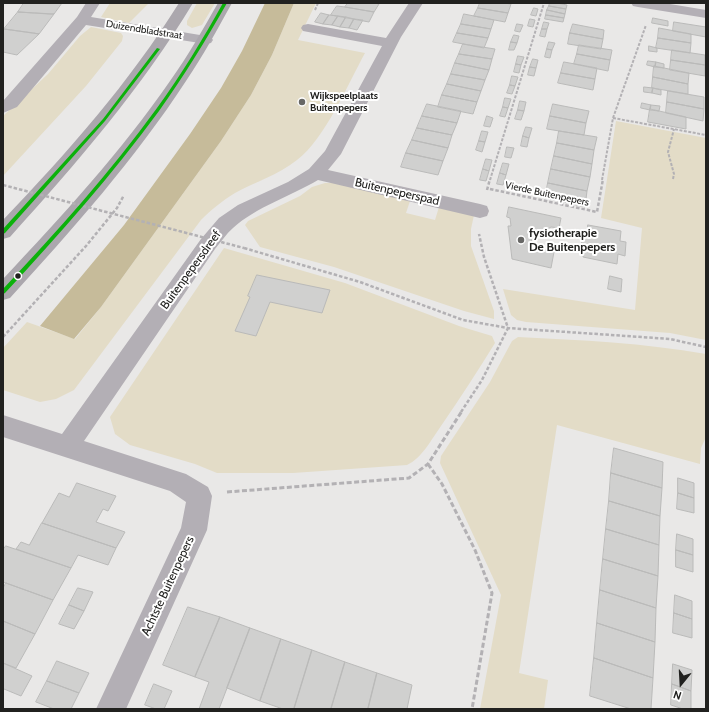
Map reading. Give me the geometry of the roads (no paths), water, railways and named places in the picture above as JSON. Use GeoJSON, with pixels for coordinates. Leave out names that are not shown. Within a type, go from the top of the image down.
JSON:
{"type":"FeatureCollection","features":[{"type":"Feature","properties":{"kind":"main road"},"geometry":{"type":"LineString","coordinates":[[3,232],[63,168],[118,103],[168,34],[186,3]]}},
{"type":"Feature","properties":{"kind":"main road"},"geometry":{"type":"LineString","coordinates":[[3,292],[70,220],[107,177],[158,111],[206,40],[225,3]]}},
{"type":"Feature","properties":{"kind":"street"},"geometry":{"type":"LineString","coordinates":[[3,108],[11,103],[82,20],[93,3]]}},
{"type":"Feature","properties":{"kind":"street","name":"Buitenpepersdreef"},"geometry":{"type":"LineString","coordinates":[[67,446],[208,244],[226,223],[245,210],[294,186],[315,173],[332,154],[391,43],[416,3]]}},
{"type":"Feature","properties":{"kind":"street"},"geometry":{"type":"LineString","coordinates":[[644,4],[706,14]]}},
{"type":"Feature","properties":{"kind":"street","name":"Duizendbladstraat"},"geometry":{"type":"LineString","coordinates":[[82,20],[206,40]]}},
{"type":"Feature","properties":{"kind":"street"},"geometry":{"type":"LineString","coordinates":[[308,28],[391,43]]}},
{"type":"Feature","properties":{"kind":"street","name":"Buitenpeperspad"},"geometry":{"type":"LineString","coordinates":[[315,173],[480,211]]}},
{"type":"Feature","properties":{"kind":"street"},"geometry":{"type":"LineString","coordinates":[[3,426],[67,446]]}},
{"type":"Feature","properties":{"kind":"street","name":"Achtste Buitenpepers"},"geometry":{"type":"LineString","coordinates":[[67,446],[177,482],[199,496],[194,530],[111,709]]}},
{"type":"Feature","properties":{"kind":"place","name":"Wijkspeelplaats Buitenpepers"},"geometry":{"type":"Point","coordinates":[302,102]}},
{"type":"Feature","properties":{"kind":"place","name":"fysiotherapie De Buitenpepers"},"geometry":{"type":"Point","coordinates":[521,240]}}]}
